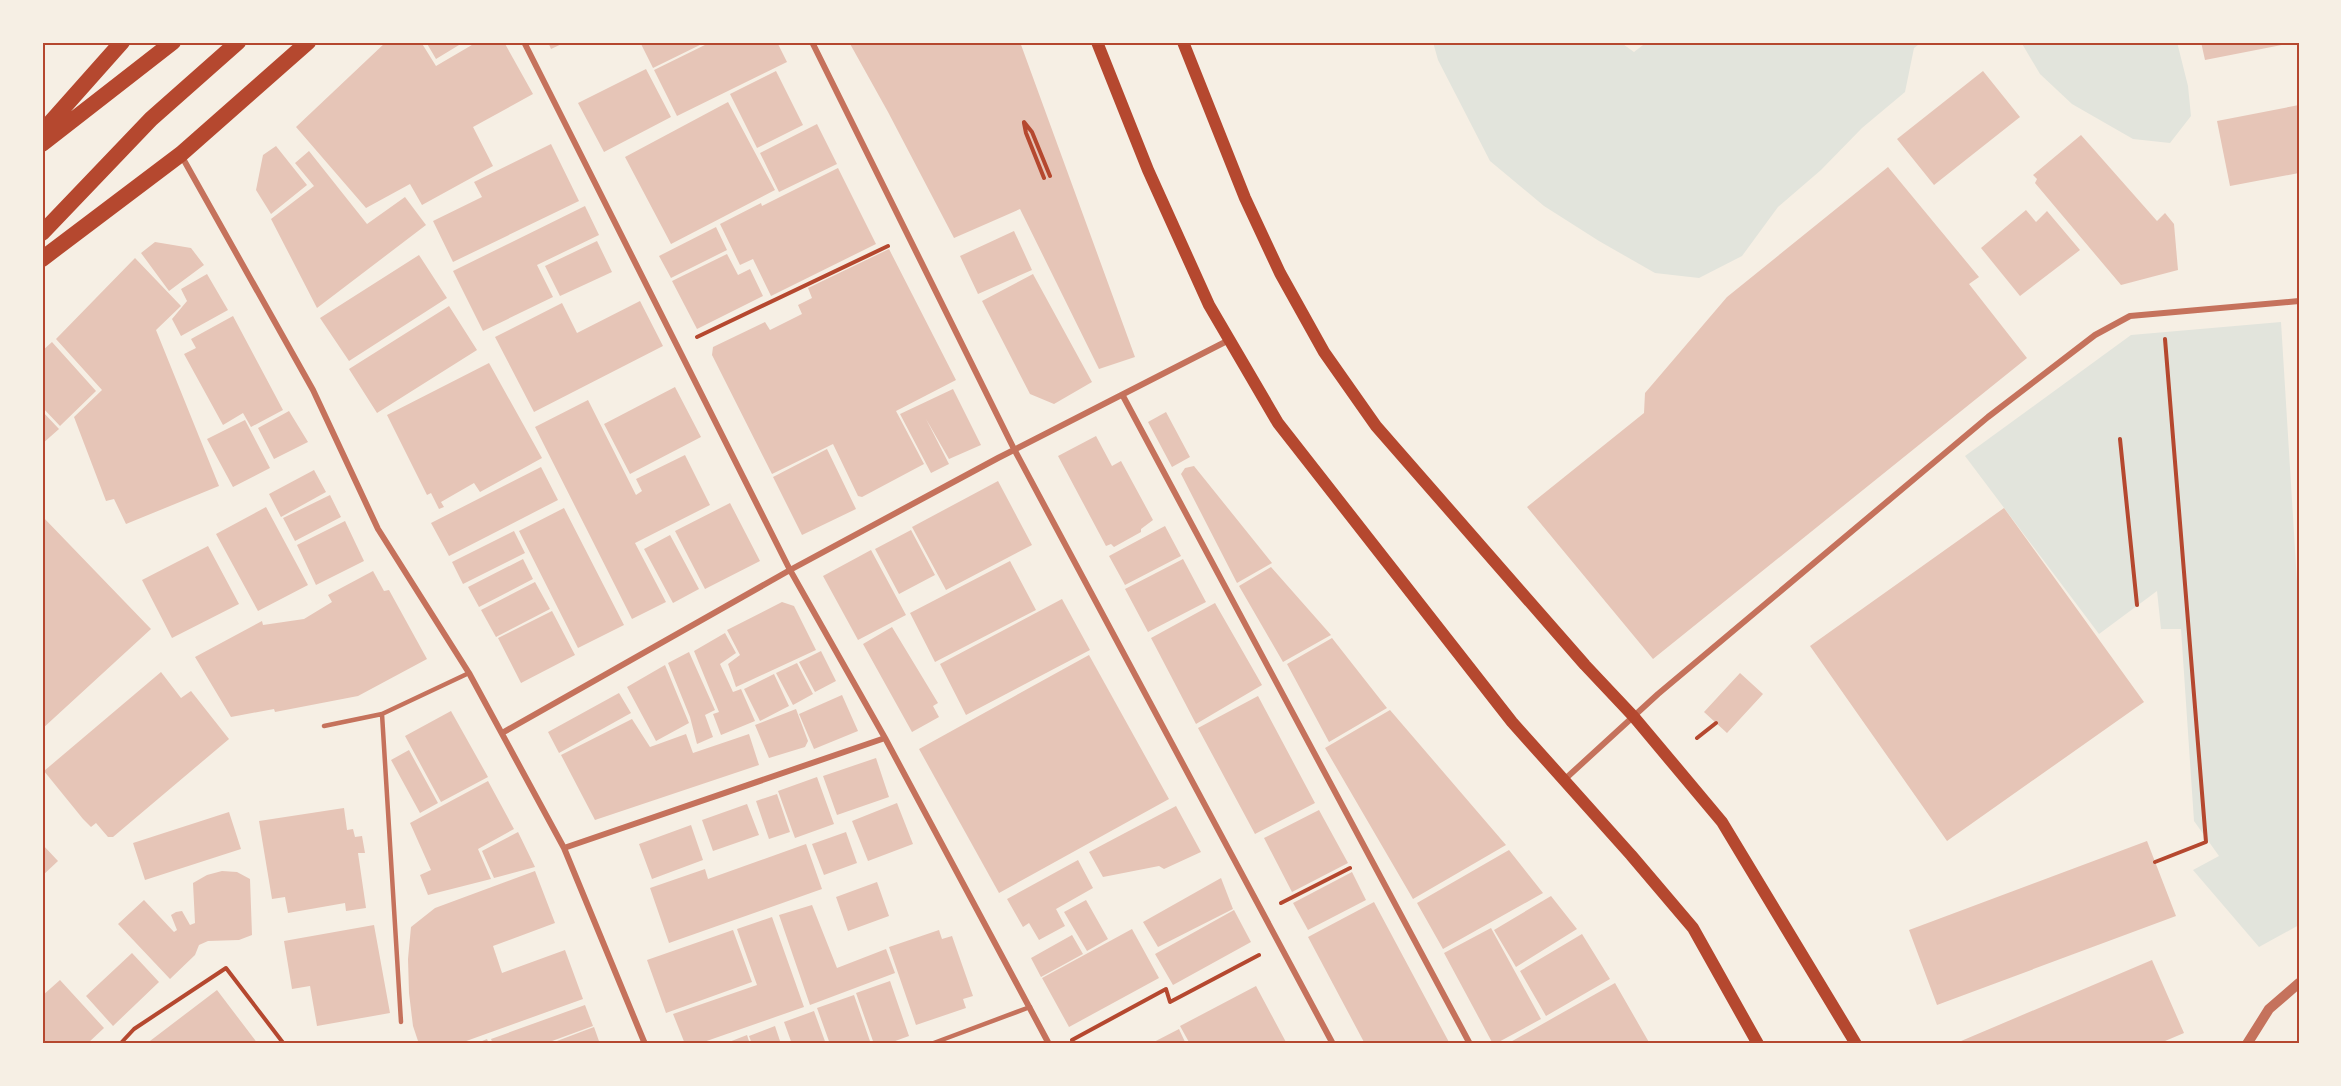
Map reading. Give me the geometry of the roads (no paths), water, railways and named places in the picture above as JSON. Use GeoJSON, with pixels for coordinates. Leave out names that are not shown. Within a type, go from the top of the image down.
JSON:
{"type":"FeatureCollection","features":[{"type":"Feature","properties":{"kind":"highway"},"geometry":{"type":"LineString","coordinates":[[42,132],[122,42]]}},
{"type":"Feature","properties":{"kind":"highway"},"geometry":{"type":"LineString","coordinates":[[42,144],[172,42]]}},
{"type":"Feature","properties":{"kind":"highway"},"geometry":{"type":"LineString","coordinates":[[42,233],[151,119],[238,42]]}},
{"type":"Feature","properties":{"kind":"highway"},"geometry":{"type":"LineString","coordinates":[[42,259],[181,154],[308,42]]}},
{"type":"Feature","properties":{"kind":"main road"},"geometry":{"type":"LineString","coordinates":[[1097,42],[1148,170],[1209,305],[1278,423],[1512,722],[1632,855],[1693,928],[1758,1044]]}},
{"type":"Feature","properties":{"kind":"main road"},"geometry":{"type":"LineString","coordinates":[[1183,42],[1245,198],[1280,273],[1324,352],[1376,426],[1585,665],[1634,717],[1722,822],[1856,1044]]}},
{"type":"Feature","properties":{"kind":"street"},"geometry":{"type":"LineString","coordinates":[[524,42],[790,570],[885,738],[1049,1044]]}},
{"type":"Feature","properties":{"kind":"street"},"geometry":{"type":"LineString","coordinates":[[812,42],[1014,449],[1333,1044]]}},
{"type":"Feature","properties":{"kind":"street"},"geometry":{"type":"LineString","coordinates":[[181,154],[313,390],[378,529],[469,673],[564,848],[645,1044]]}},
{"type":"Feature","properties":{"kind":"street"},"geometry":{"type":"LineString","coordinates":[[1564,780],[1658,694],[1988,417],[2096,335],[2130,316],[2299,301]]}},
{"type":"Feature","properties":{"kind":"street"},"geometry":{"type":"LineString","coordinates":[[502,733],[790,570],[1014,449],[1230,340]]}},
{"type":"Feature","properties":{"kind":"street"},"geometry":{"type":"LineString","coordinates":[[1123,396],[1470,1044]]}},
{"type":"Feature","properties":{"kind":"street"},"geometry":{"type":"LineString","coordinates":[[564,848],[885,738]]}},
{"type":"Feature","properties":{"kind":"street"},"geometry":{"type":"LineString","coordinates":[[2247,1044],[2269,1009],[2299,983]]}},
{"type":"Feature","properties":{"kind":"lane"},"geometry":{"type":"LineString","coordinates":[[324,726],[382,714],[469,673]]}},
{"type":"Feature","properties":{"kind":"lane"},"geometry":{"type":"LineString","coordinates":[[382,714],[401,1022]]}},
{"type":"Feature","properties":{"kind":"lane"},"geometry":{"type":"LineString","coordinates":[[931,1044],[1030,1007]]}}]}
